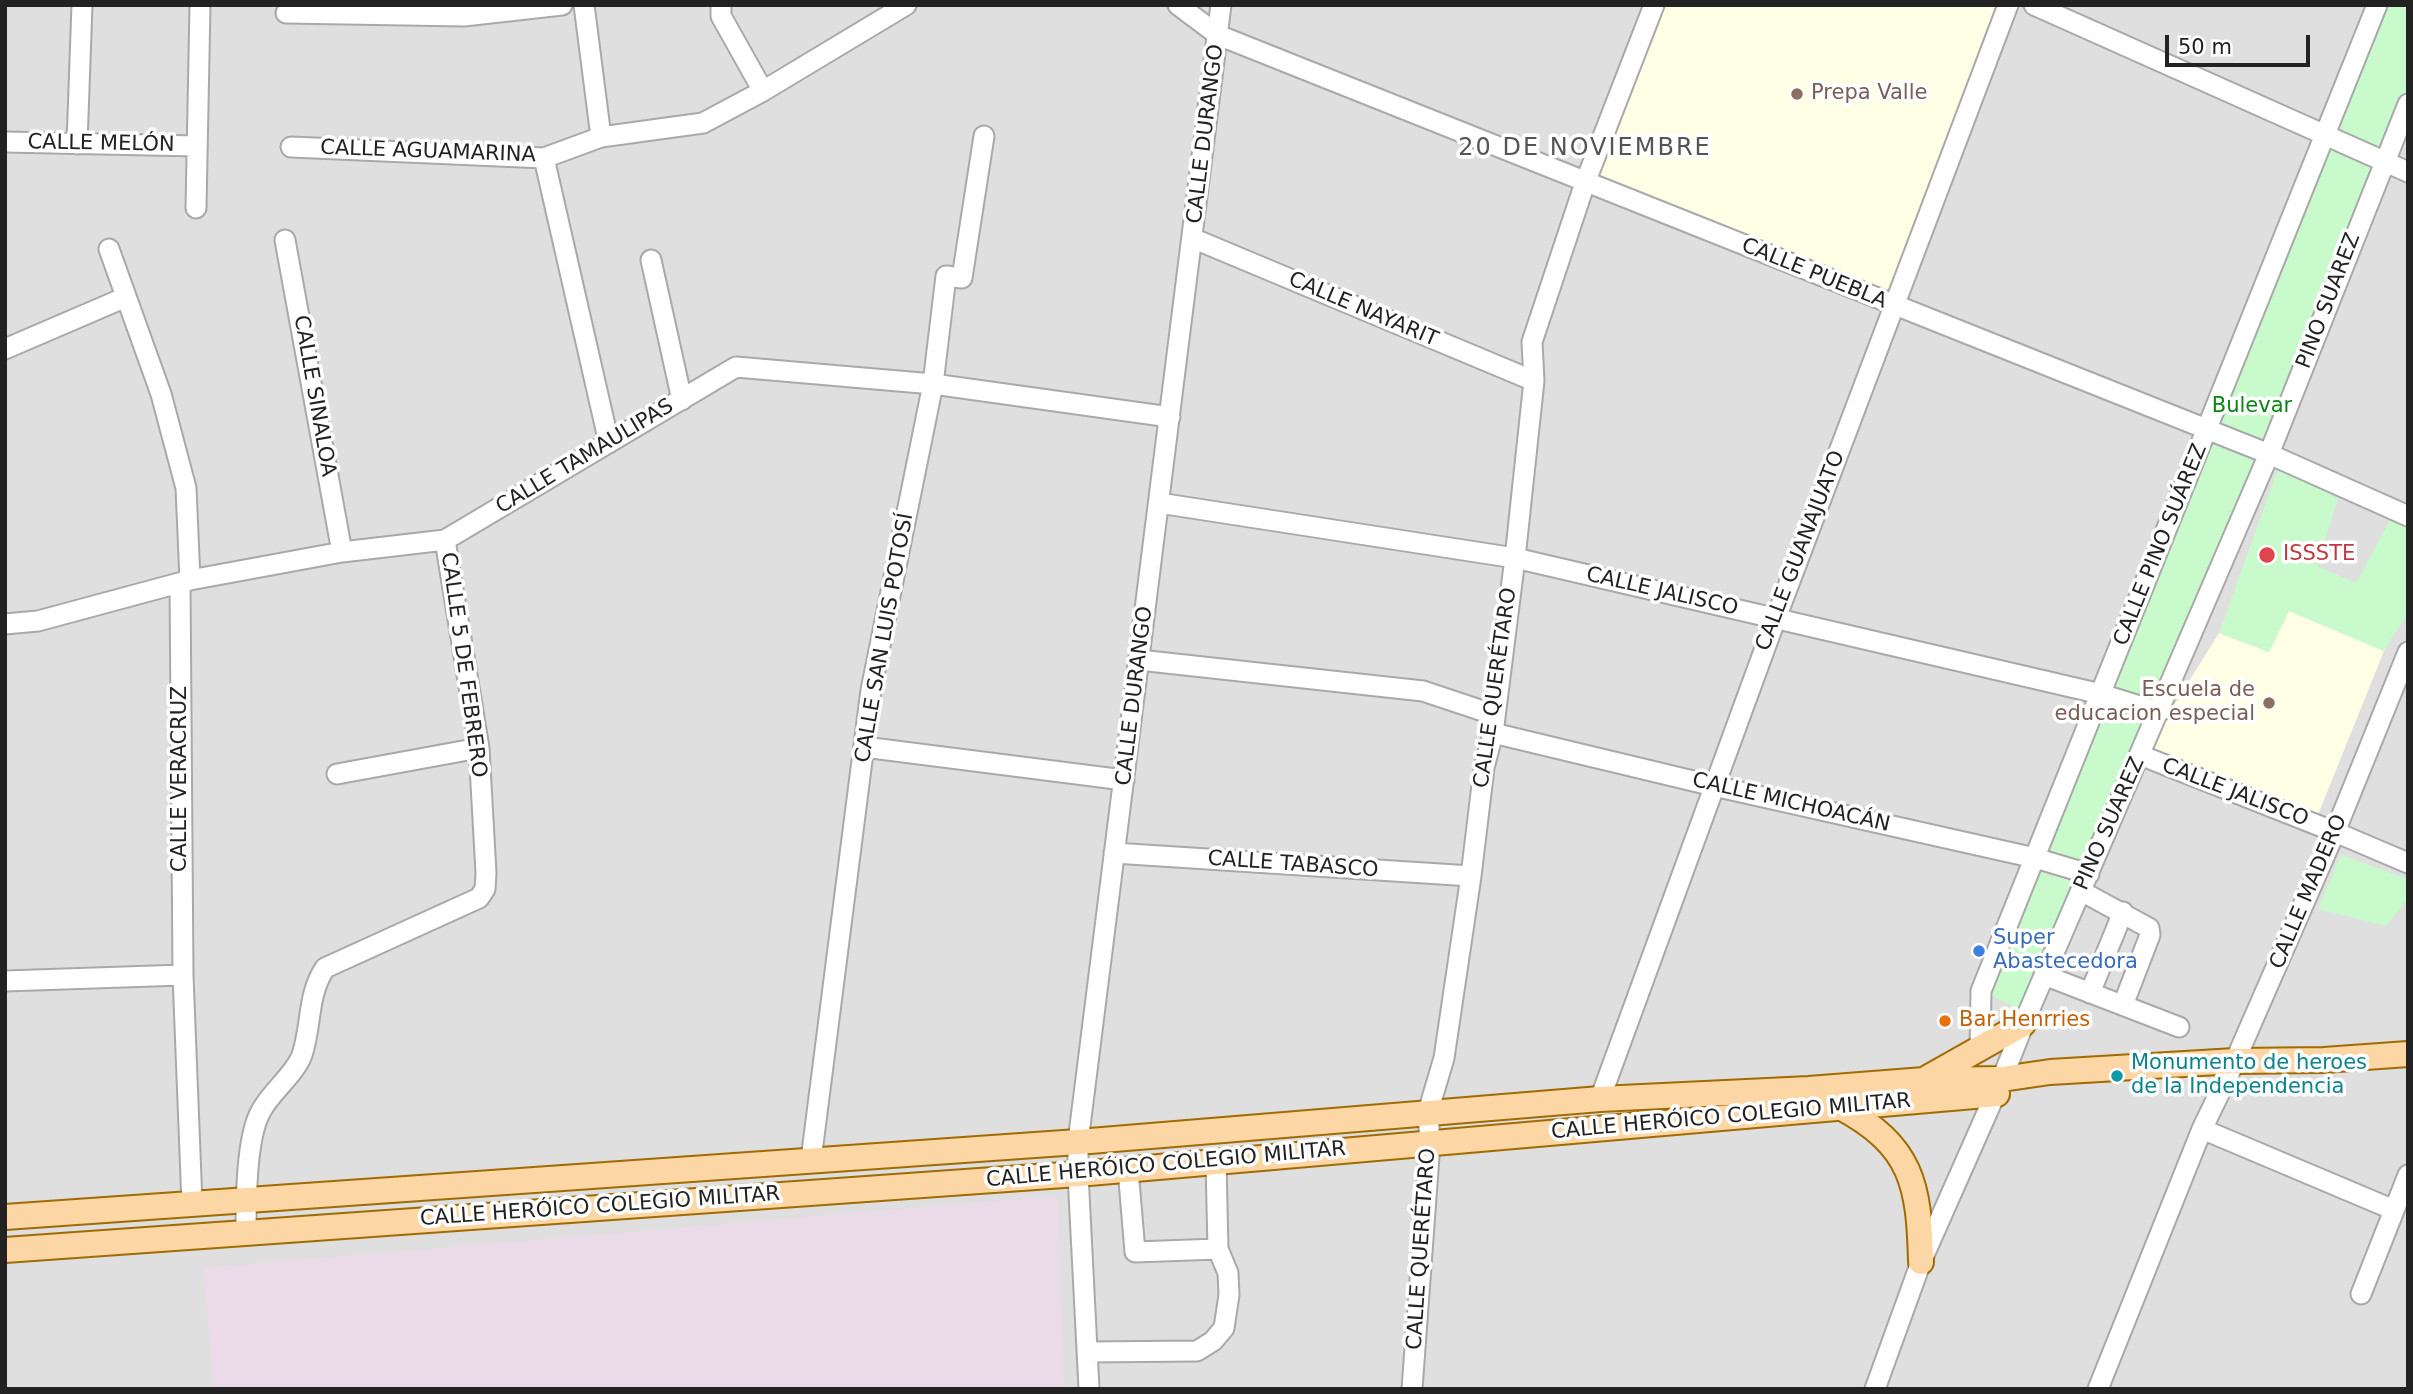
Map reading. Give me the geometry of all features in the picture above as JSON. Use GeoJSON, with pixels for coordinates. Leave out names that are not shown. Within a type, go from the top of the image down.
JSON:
{"type":"FeatureCollection","features":[{"type":"Feature","properties":{"kind":"main road"},"geometry":{"type":"LineString","coordinates":[[1924,1080],[1980,1051],[2023,1024]]}},
{"type":"Feature","properties":{"kind":"main road","name":"CALLE HERÓICO COLEGIO MILITAR"},"geometry":{"type":"LineString","coordinates":[[5,1217],[1078,1142],[1600,1099],[1810,1099],[1840,1107],[1999,1086],[2050,1072],[2232,1066],[2408,1054]]}},
{"type":"Feature","properties":{"kind":"main road","name":"CALLE HERÓICO COLEGIO MILITAR"},"geometry":{"type":"LineString","coordinates":[[5,1250],[1078,1174],[1430,1143],[1810,1099],[1924,1080],[1999,1086]]}},
{"type":"Feature","properties":{"kind":"main road"},"geometry":{"type":"LineString","coordinates":[[1840,1107],[1866,1121],[1902,1157],[1917,1201],[1922,1262]]}},
{"type":"Feature","properties":{"kind":"main road"},"geometry":{"type":"LineString","coordinates":[[767,1195],[768,1163]]}},
{"type":"Feature","properties":{"kind":"main road"},"geometry":{"type":"LineString","coordinates":[[520,1181],[522,1213]]}},
{"type":"Feature","properties":{"kind":"street"},"geometry":{"type":"LineString","coordinates":[[77,144],[82,5]]}},
{"type":"Feature","properties":{"kind":"street"},"geometry":{"type":"LineString","coordinates":[[196,208],[200,5]]}},
{"type":"Feature","properties":{"kind":"street"},"geometry":{"type":"LineString","coordinates":[[286,13],[464,16],[562,5]]}},
{"type":"Feature","properties":{"kind":"street"},"geometry":{"type":"LineString","coordinates":[[584,5],[601,138]]}},
{"type":"Feature","properties":{"kind":"street"},"geometry":{"type":"LineString","coordinates":[[721,5],[721,16],[763,91]]}},
{"type":"Feature","properties":{"kind":"street","name":"CALLE AGUAMARINA"},"geometry":{"type":"LineString","coordinates":[[291,146],[544,158],[601,138],[704,123],[763,91],[875,13],[906,5]]}},
{"type":"Feature","properties":{"kind":"street"},"geometry":{"type":"LineString","coordinates":[[1178,5],[1218,36]]}},
{"type":"Feature","properties":{"kind":"street","name":"CALLE DURANGO"},"geometry":{"type":"LineString","coordinates":[[1089,1389],[1078,1142],[1221,5]]}},
{"type":"Feature","properties":{"kind":"street","name":"CALLE QUERÉTARO"},"geometry":{"type":"LineString","coordinates":[[1412,1389],[1430,1143],[1428,1112],[1444,1058],[1484,768],[1494,724],[1534,381],[1532,342],[1585,183],[1654,5]]}},
{"type":"Feature","properties":{"kind":"street","name":"CALLE GUANAJUATO"},"geometry":{"type":"LineString","coordinates":[[1600,1099],[1776,618],[2008,5]]}},
{"type":"Feature","properties":{"kind":"street"},"geometry":{"type":"LineString","coordinates":[[2034,5],[2326,133],[2408,172]]}},
{"type":"Feature","properties":{"kind":"street","name":"CALLE PINO SUÁREZ"},"geometry":{"type":"LineString","coordinates":[[1980,1051],[1981,991],[2378,5]]}},
{"type":"Feature","properties":{"kind":"street","name":"CALLE PUEBLA"},"geometry":{"type":"LineString","coordinates":[[1218,36],[2269,454],[2408,516]]}},
{"type":"Feature","properties":{"kind":"street","name":"PINO SUAREZ"},"geometry":{"type":"LineString","coordinates":[[1875,1389],[1922,1262],[2269,454],[2408,104]]}},
{"type":"Feature","properties":{"kind":"street","name":"CALLE SAN LUIS POTOSÍ"},"geometry":{"type":"LineString","coordinates":[[811,1160],[871,690],[933,384],[946,276],[962,278],[984,136]]}},
{"type":"Feature","properties":{"kind":"street","name":"CALLE MELÓN"},"geometry":{"type":"LineString","coordinates":[[5,142],[197,146]]}},
{"type":"Feature","properties":{"kind":"street"},"geometry":{"type":"LineString","coordinates":[[544,158],[609,443]]}},
{"type":"Feature","properties":{"kind":"street","name":"CALLE NAYARIT"},"geometry":{"type":"LineString","coordinates":[[1192,238],[1534,381]]}},
{"type":"Feature","properties":{"kind":"street","name":"CALLE SINALOA"},"geometry":{"type":"LineString","coordinates":[[285,240],[342,552]]}},
{"type":"Feature","properties":{"kind":"street","name":"CALLE VERACRUZ"},"geometry":{"type":"LineString","coordinates":[[109,249],[161,394],[186,488],[183,975],[192,1204]]}},
{"type":"Feature","properties":{"kind":"street"},"geometry":{"type":"LineString","coordinates":[[651,261],[682,400]]}},
{"type":"Feature","properties":{"kind":"street"},"geometry":{"type":"LineString","coordinates":[[5,349],[126,297]]}},
{"type":"Feature","properties":{"kind":"street","name":"CALLE TAMAULIPAS"},"geometry":{"type":"LineString","coordinates":[[5,624],[38,621],[185,581],[342,552],[445,540],[736,367],[933,384],[1170,417]]}},
{"type":"Feature","properties":{"kind":"street","name":"CALLE JALISCO"},"geometry":{"type":"LineString","coordinates":[[1158,503],[1515,558],[2101,694],[2159,712]]}},
{"type":"Feature","properties":{"kind":"street","name":"CALLE 5 DE FEBRERO"},"geometry":{"type":"LineString","coordinates":[[246,1199],[254,1131],[260,1112],[301,1056],[315,982],[325,968],[480,898],[485,889],[479,748],[445,540]]}},
{"type":"Feature","properties":{"kind":"street","name":"CALLE MADERO"},"geometry":{"type":"LineString","coordinates":[[2098,1389],[2202,1129],[2335,832],[2408,652]]}},
{"type":"Feature","properties":{"kind":"street","name":"CALLE MICHOACÁN"},"geometry":{"type":"LineString","coordinates":[[1139,660],[1423,691],[1494,724],[1714,786],[2035,858],[2085,883],[2149,928],[2150,935],[2123,1005]]}},
{"type":"Feature","properties":{"kind":"street"},"geometry":{"type":"LineString","coordinates":[[864,747],[1125,780]]}},
{"type":"Feature","properties":{"kind":"street"},"geometry":{"type":"LineString","coordinates":[[337,774],[479,748]]}},
{"type":"Feature","properties":{"kind":"street","name":"CALLE JALISCO"},"geometry":{"type":"LineString","coordinates":[[2140,755],[2408,863]]}},
{"type":"Feature","properties":{"kind":"street","name":"CALLE TABASCO"},"geometry":{"type":"LineString","coordinates":[[1114,853],[1471,876]]}},
{"type":"Feature","properties":{"kind":"street"},"geometry":{"type":"LineString","coordinates":[[2090,993],[2123,912]]}},
{"type":"Feature","properties":{"kind":"street"},"geometry":{"type":"LineString","coordinates":[[5,981],[183,975]]}},
{"type":"Feature","properties":{"kind":"street"},"geometry":{"type":"LineString","coordinates":[[2044,975],[2179,1027]]}},
{"type":"Feature","properties":{"kind":"street"},"geometry":{"type":"LineString","coordinates":[[2202,1129],[2394,1210]]}},
{"type":"Feature","properties":{"kind":"street"},"geometry":{"type":"LineString","coordinates":[[1087,1352],[1197,1352],[1213,1341],[1224,1328],[1230,1295],[1228,1273],[1218,1250],[1216,1162]]}},
{"type":"Feature","properties":{"kind":"street"},"geometry":{"type":"LineString","coordinates":[[1128,1169],[1135,1252],[1218,1250]]}},
{"type":"Feature","properties":{"kind":"street"},"geometry":{"type":"LineString","coordinates":[[2361,1294],[2408,1175]]}},
{"type":"Feature","properties":{"kind":"street"},"geometry":{"type":"LineString","coordinates":[[246,1199],[246,1233]]}},
{"type":"Feature","properties":{"kind":"shaded area"},"geometry":{"type":"Polygon","coordinates":[[[5,5],[2408,5],[2408,1389],[5,1389],[5,5]]]}},
{"type":"Feature","properties":{"kind":"shaded area","name":"Prepa Valle"},"geometry":{"type":"Polygon","coordinates":[[[1654,5],[2008,5],[1894,305],[1585,183],[1654,5]]]}},
{"type":"Feature","properties":{"kind":"shaded area","name":"Escuela de educacion especial"},"geometry":{"type":"Polygon","coordinates":[[[2289,611],[2384,651],[2315,822],[2144,754],[2219,633],[2269,652],[2289,611]]]}},
{"type":"Feature","properties":{"kind":"shaded area"},"geometry":{"type":"Polygon","coordinates":[[[1057,1196],[1064,1389],[213,1389],[204,1268],[1057,1196]]]}},
{"type":"Feature","properties":{"kind":"green space","name":"Bulevar"},"geometry":{"type":"Polygon","coordinates":[[[2377,5],[2408,5],[2408,104],[2028,1013],[1981,991],[2377,5]]]}},
{"type":"Feature","properties":{"kind":"green space"},"geometry":{"type":"Polygon","coordinates":[[[2279,466],[2338,498],[2317,566],[2356,583],[2394,513],[2408,520],[2408,613],[2384,651],[2289,611],[2269,652],[2219,633],[2279,466]]]}},
{"type":"Feature","properties":{"kind":"green space"},"geometry":{"type":"Polygon","coordinates":[[[2341,855],[2408,879],[2408,899],[2386,926],[2318,909],[2341,855]]]}},
{"type":"Feature","properties":{"kind":"place","name":"Prepa Valle"},"geometry":{"type":"Point","coordinates":[1797,94]}},
{"type":"Feature","properties":{"kind":"place","name":"ISSSTE"},"geometry":{"type":"Point","coordinates":[2267,555]}},
{"type":"Feature","properties":{"kind":"place","name":"Escuela de educacion especial"},"geometry":{"type":"Point","coordinates":[2269,703]}},
{"type":"Feature","properties":{"kind":"place","name":"Super Abastecedora"},"geometry":{"type":"Point","coordinates":[1979,951]}},
{"type":"Feature","properties":{"kind":"place","name":"Bar Henrries"},"geometry":{"type":"Point","coordinates":[1945,1021]}},
{"type":"Feature","properties":{"kind":"place","name":"Monumento de heroes de la Independencia"},"geometry":{"type":"Point","coordinates":[2117,1076]}},
{"type":"Feature","properties":{"kind":"district","name":"20 DE NOVIEMBRE"},"geometry":{"type":"Point","coordinates":[1585,149]}}]}
